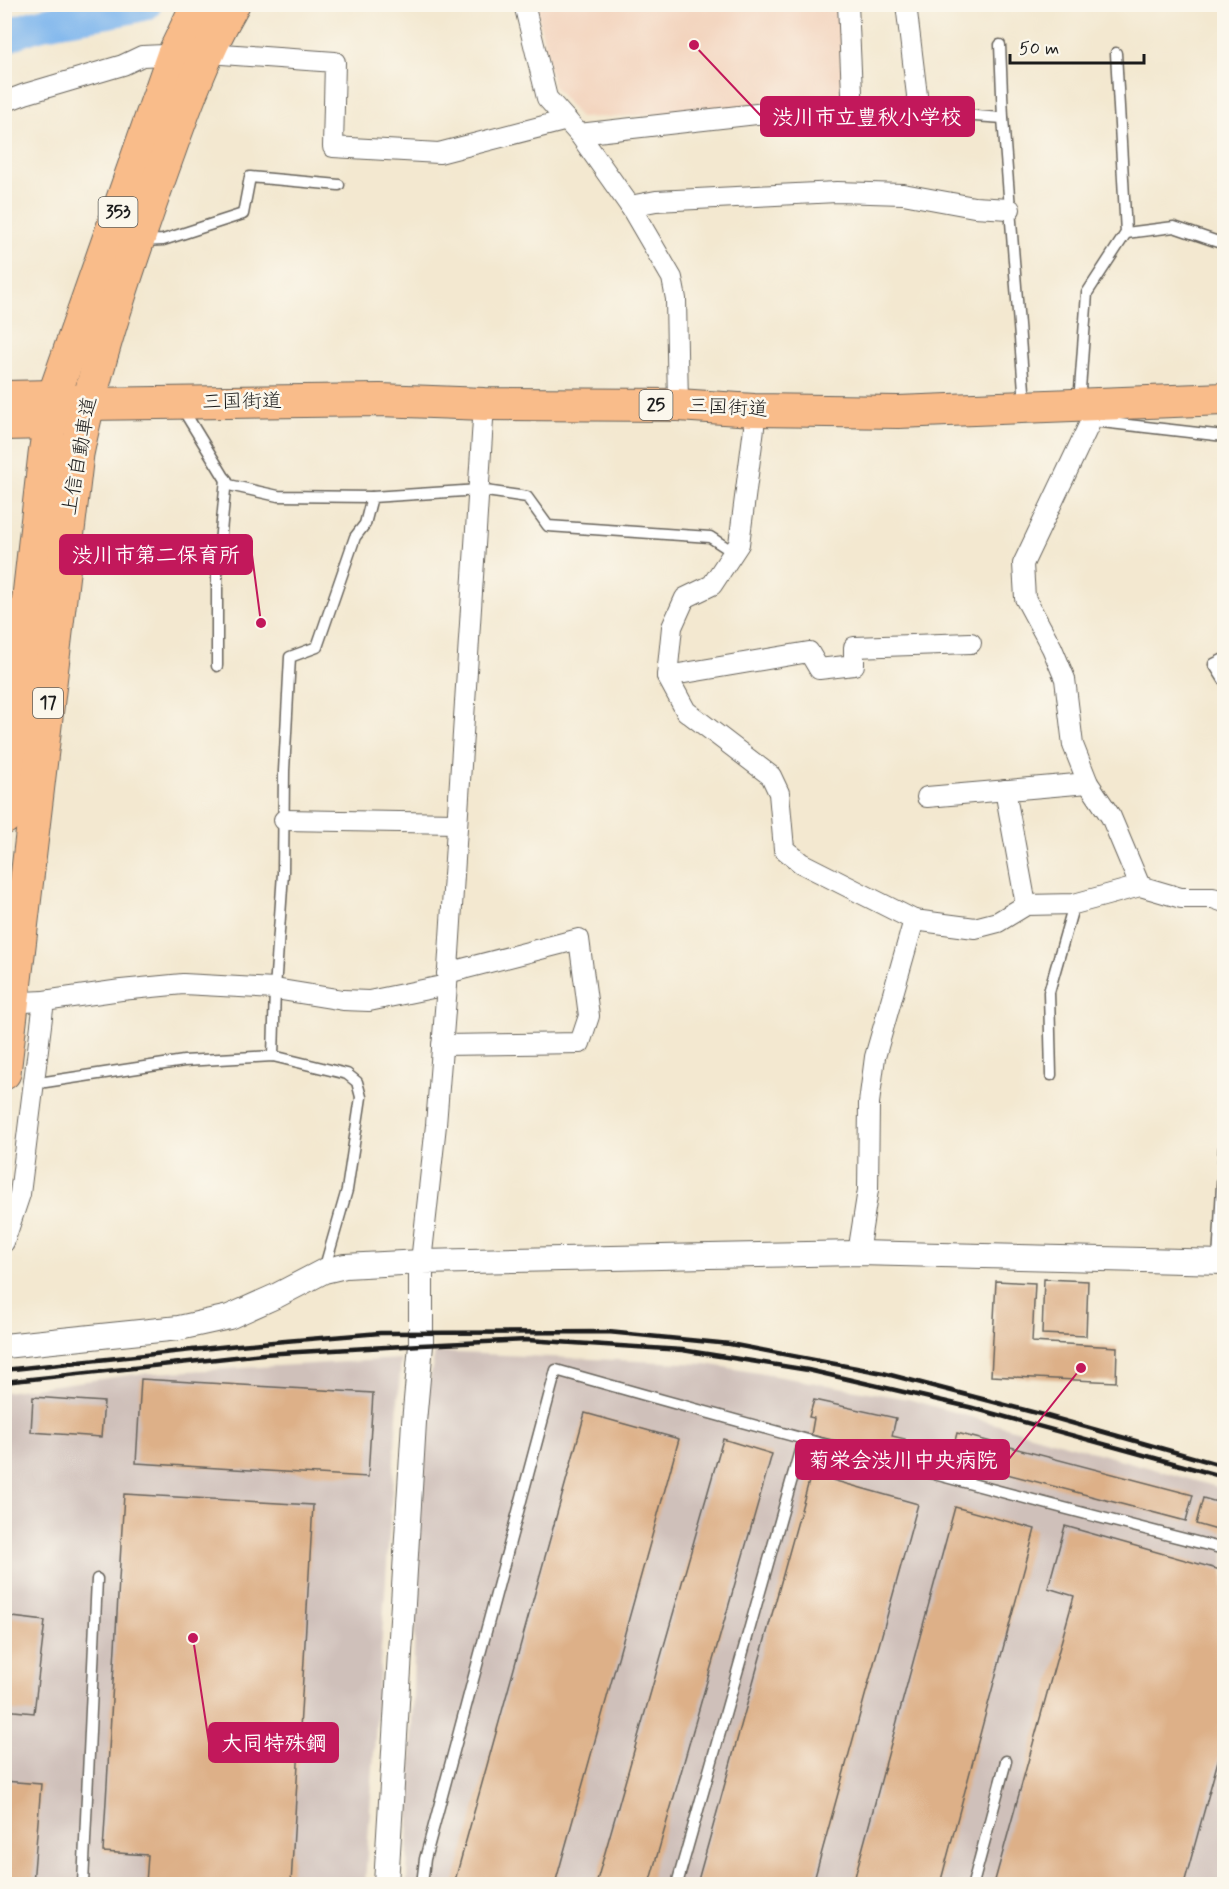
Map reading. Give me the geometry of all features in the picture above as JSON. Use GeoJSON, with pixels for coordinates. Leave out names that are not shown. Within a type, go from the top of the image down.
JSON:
{"type":"FeatureCollection","features":[{"type":"Feature","properties":{"kind":"highway","name":"上信自動車道"},"geometry":{"type":"LineString","coordinates":[[4,818],[9,731],[52,409],[173,56],[198,4]]}},
{"type":"Feature","properties":{"kind":"highway","name":"上信自動車道"},"geometry":{"type":"LineString","coordinates":[[18,1078],[21,1002],[77,454],[98,362],[137,242],[189,95],[232,4]]}},
{"type":"Feature","properties":{"kind":"main road","name":"25"},"geometry":{"type":"LineString","coordinates":[[4,397],[52,409]]}},
{"type":"Feature","properties":{"kind":"main road","name":"三国街道"},"geometry":{"type":"LineString","coordinates":[[87,404],[380,400],[484,404],[678,405],[754,410],[898,412],[1025,407],[1090,410],[1224,399]]}},
{"type":"Feature","properties":{"kind":"main road","name":"25"},"geometry":{"type":"LineString","coordinates":[[4,424],[52,409],[87,404]]}},
{"type":"Feature","properties":{"kind":"street"},"geometry":{"type":"LineString","coordinates":[[524,4],[547,98],[573,127],[630,206],[672,278],[676,299],[678,405]]}},
{"type":"Feature","properties":{"kind":"street"},"geometry":{"type":"LineString","coordinates":[[4,102],[123,65],[142,56],[208,53],[335,62],[333,147],[439,153],[573,127],[774,112],[853,115],[848,4]]}},
{"type":"Feature","properties":{"kind":"street"},"geometry":{"type":"LineString","coordinates":[[906,4],[919,112]]}},
{"type":"Feature","properties":{"kind":"street"},"geometry":{"type":"LineString","coordinates":[[630,206],[656,201],[837,192],[903,194],[974,207],[1010,209]]}},
{"type":"Feature","properties":{"kind":"street"},"geometry":{"type":"LineString","coordinates":[[386,1884],[414,1422],[421,1345],[421,1262],[447,979],[484,404]]}},
{"type":"Feature","properties":{"kind":"street"},"geometry":{"type":"LineString","coordinates":[[754,410],[754,428],[739,544],[712,585],[685,598],[672,627],[667,676],[686,711],[771,776],[779,793],[784,849],[801,863],[914,920],[975,928],[998,921],[1026,905],[1074,904],[1140,886],[1180,898],[1214,898],[1224,902]]}},
{"type":"Feature","properties":{"kind":"street"},"geometry":{"type":"LineString","coordinates":[[1090,410],[1023,564],[1025,598],[1052,648],[1065,679],[1073,745],[1088,783],[1111,817],[1140,886]]}},
{"type":"Feature","properties":{"kind":"street"},"geometry":{"type":"LineString","coordinates":[[667,676],[809,652],[819,669],[854,665],[854,647],[971,642]]}},
{"type":"Feature","properties":{"kind":"street"},"geometry":{"type":"LineString","coordinates":[[927,797],[1088,783]]}},
{"type":"Feature","properties":{"kind":"street"},"geometry":{"type":"LineString","coordinates":[[1005,790],[1026,905]]}},
{"type":"Feature","properties":{"kind":"street"},"geometry":{"type":"LineString","coordinates":[[284,820],[456,823]]}},
{"type":"Feature","properties":{"kind":"street"},"geometry":{"type":"LineString","coordinates":[[858,1253],[868,1190],[870,1103],[875,1057],[914,920]]}},
{"type":"Feature","properties":{"kind":"street"},"geometry":{"type":"LineString","coordinates":[[21,1002],[183,984],[275,988],[343,1000],[369,1001],[579,939],[589,1016],[580,1043],[442,1045]]}},
{"type":"Feature","properties":{"kind":"street"},"geometry":{"type":"LineString","coordinates":[[4,1242],[20,1194],[18,1078]]}},
{"type":"Feature","properties":{"kind":"street"},"geometry":{"type":"LineString","coordinates":[[4,1346],[179,1328],[229,1317],[324,1271],[345,1266],[421,1262],[858,1253],[1221,1262]]}},
{"type":"Feature","properties":{"kind":"lane"},"geometry":{"type":"LineString","coordinates":[[1000,45],[1003,118],[1025,407]]}},
{"type":"Feature","properties":{"kind":"lane"},"geometry":{"type":"LineString","coordinates":[[1116,52],[1126,233],[1087,293],[1090,410],[1224,435]]}},
{"type":"Feature","properties":{"kind":"lane"},"geometry":{"type":"LineString","coordinates":[[853,115],[919,112],[1003,118]]}},
{"type":"Feature","properties":{"kind":"lane"},"geometry":{"type":"LineString","coordinates":[[137,242],[163,240],[243,214],[250,177],[339,184]]}},
{"type":"Feature","properties":{"kind":"lane"},"geometry":{"type":"LineString","coordinates":[[1126,233],[1174,227],[1224,244]]}},
{"type":"Feature","properties":{"kind":"lane"},"geometry":{"type":"LineString","coordinates":[[178,403],[230,485],[278,496],[372,497],[479,490],[527,497],[548,526],[710,537],[733,552]]}},
{"type":"Feature","properties":{"kind":"lane"},"geometry":{"type":"LineString","coordinates":[[217,666],[217,575],[226,479]]}},
{"type":"Feature","properties":{"kind":"lane"},"geometry":{"type":"LineString","coordinates":[[273,1056],[275,988],[284,873],[290,657],[318,647],[355,537],[365,524],[372,497]]}},
{"type":"Feature","properties":{"kind":"lane"},"geometry":{"type":"LineString","coordinates":[[1224,659],[1214,664],[1224,680]]}},
{"type":"Feature","properties":{"kind":"lane"},"geometry":{"type":"LineString","coordinates":[[1051,1075],[1049,992],[1074,904]]}},
{"type":"Feature","properties":{"kind":"lane"},"geometry":{"type":"LineString","coordinates":[[18,1078],[184,1061],[273,1056],[348,1074],[357,1082],[361,1097],[347,1190],[324,1271]]}},
{"type":"Feature","properties":{"kind":"lane"},"geometry":{"type":"LineString","coordinates":[[1221,1262],[1224,1148]]}},
{"type":"Feature","properties":{"kind":"lane"},"geometry":{"type":"LineString","coordinates":[[422,1884],[425,1859],[556,1370],[1019,1498],[1224,1549]]}},
{"type":"Feature","properties":{"kind":"lane"},"geometry":{"type":"LineString","coordinates":[[677,1884],[803,1440]]}},
{"type":"Feature","properties":{"kind":"lane"},"geometry":{"type":"LineString","coordinates":[[83,1884],[97,1579]]}},
{"type":"Feature","properties":{"kind":"lane"},"geometry":{"type":"LineString","coordinates":[[973,1884],[1006,1761]]}},
{"type":"Feature","properties":{"kind":"shaded area"},"geometry":{"type":"Polygon","coordinates":[[[536,5],[841,5],[847,102],[841,106],[580,118],[553,85],[536,5]]]}},
{"type":"Feature","properties":{"kind":"shaded area"},"geometry":{"type":"Polygon","coordinates":[[[435,1352],[706,1364],[908,1399],[1224,1489],[1224,1884],[407,1884],[421,1427],[435,1352]]]}},
{"type":"Feature","properties":{"kind":"shaded area"},"geometry":{"type":"Polygon","coordinates":[[[401,1359],[365,1884],[5,1884],[4,1392],[137,1374],[401,1359]]]}},
{"type":"Feature","properties":{"kind":"building"},"geometry":{"type":"Polygon","coordinates":[[[1044,1279],[1088,1281],[1086,1336],[1042,1334],[1044,1279]]]}},
{"type":"Feature","properties":{"kind":"building"},"geometry":{"type":"Polygon","coordinates":[[[996,1281],[1035,1283],[1032,1342],[1117,1347],[1116,1382],[991,1376],[996,1281]]]}},
{"type":"Feature","properties":{"kind":"building"},"geometry":{"type":"Polygon","coordinates":[[[141,1379],[373,1393],[368,1477],[136,1463],[141,1379]]]}},
{"type":"Feature","properties":{"kind":"building"},"geometry":{"type":"Polygon","coordinates":[[[33,1397],[104,1402],[101,1437],[31,1432],[33,1397]]]}},
{"type":"Feature","properties":{"kind":"building"},"geometry":{"type":"Polygon","coordinates":[[[814,1400],[896,1418],[892,1436],[905,1439],[901,1456],[811,1435],[814,1418],[809,1417],[814,1400]]]}},
{"type":"Feature","properties":{"kind":"building"},"geometry":{"type":"Polygon","coordinates":[[[585,1413],[679,1439],[555,1884],[454,1884],[585,1413]]]}},
{"type":"Feature","properties":{"kind":"building"},"geometry":{"type":"Polygon","coordinates":[[[957,1433],[1193,1495],[1186,1521],[950,1459],[957,1433]]]}},
{"type":"Feature","properties":{"kind":"building"},"geometry":{"type":"Polygon","coordinates":[[[723,1439],[772,1454],[649,1884],[596,1884],[723,1439]]]}},
{"type":"Feature","properties":{"kind":"building"},"geometry":{"type":"Polygon","coordinates":[[[811,1474],[918,1504],[813,1884],[697,1884],[811,1474]]]}},
{"type":"Feature","properties":{"kind":"building"},"geometry":{"type":"Polygon","coordinates":[[[124,1494],[313,1505],[291,1884],[146,1884],[148,1855],[103,1852],[124,1494]]]}},
{"type":"Feature","properties":{"kind":"building"},"geometry":{"type":"Polygon","coordinates":[[[1203,1498],[1224,1504],[1224,1532],[1196,1524],[1203,1498]]]}},
{"type":"Feature","properties":{"kind":"building"},"geometry":{"type":"Polygon","coordinates":[[[955,1507],[1035,1529],[940,1884],[853,1884],[955,1507]]]}},
{"type":"Feature","properties":{"kind":"building"},"geometry":{"type":"Polygon","coordinates":[[[1065,1526],[1224,1571],[1224,1739],[1184,1884],[994,1884],[1074,1596],[1048,1588],[1065,1526]]]}},
{"type":"Feature","properties":{"kind":"building"},"geometry":{"type":"Polygon","coordinates":[[[4,1616],[45,1621],[34,1713],[4,1710],[4,1616]]]}},
{"type":"Feature","properties":{"kind":"building"},"geometry":{"type":"Polygon","coordinates":[[[4,1781],[41,1784],[33,1884],[4,1884],[4,1781]]]}},
{"type":"Feature","properties":{"kind":"waterway"},"geometry":{"type":"LineString","coordinates":[[4,38],[38,25],[146,4]]}},
{"type":"Feature","properties":{"kind":"railway"},"geometry":{"type":"LineString","coordinates":[[4,1370],[239,1345],[380,1333],[608,1332],[730,1344],[883,1373],[1224,1466]]}},
{"type":"Feature","properties":{"kind":"railway"},"geometry":{"type":"LineString","coordinates":[[4,1382],[263,1354],[421,1345],[527,1340],[682,1350],[808,1370],[969,1407],[1224,1477]]}},
{"type":"Feature","properties":{"kind":"place","name":"渋川市立豊秋小学校"},"geometry":{"type":"Point","coordinates":[694,45]}},
{"type":"Feature","properties":{"kind":"place","name":"渋川市第二保育所"},"geometry":{"type":"Point","coordinates":[261,623]}},
{"type":"Feature","properties":{"kind":"place","name":"菊栄会渋川中央病院"},"geometry":{"type":"Point","coordinates":[1081,1368]}},
{"type":"Feature","properties":{"kind":"place","name":"大同特殊鋼"},"geometry":{"type":"Point","coordinates":[193,1638]}}]}
